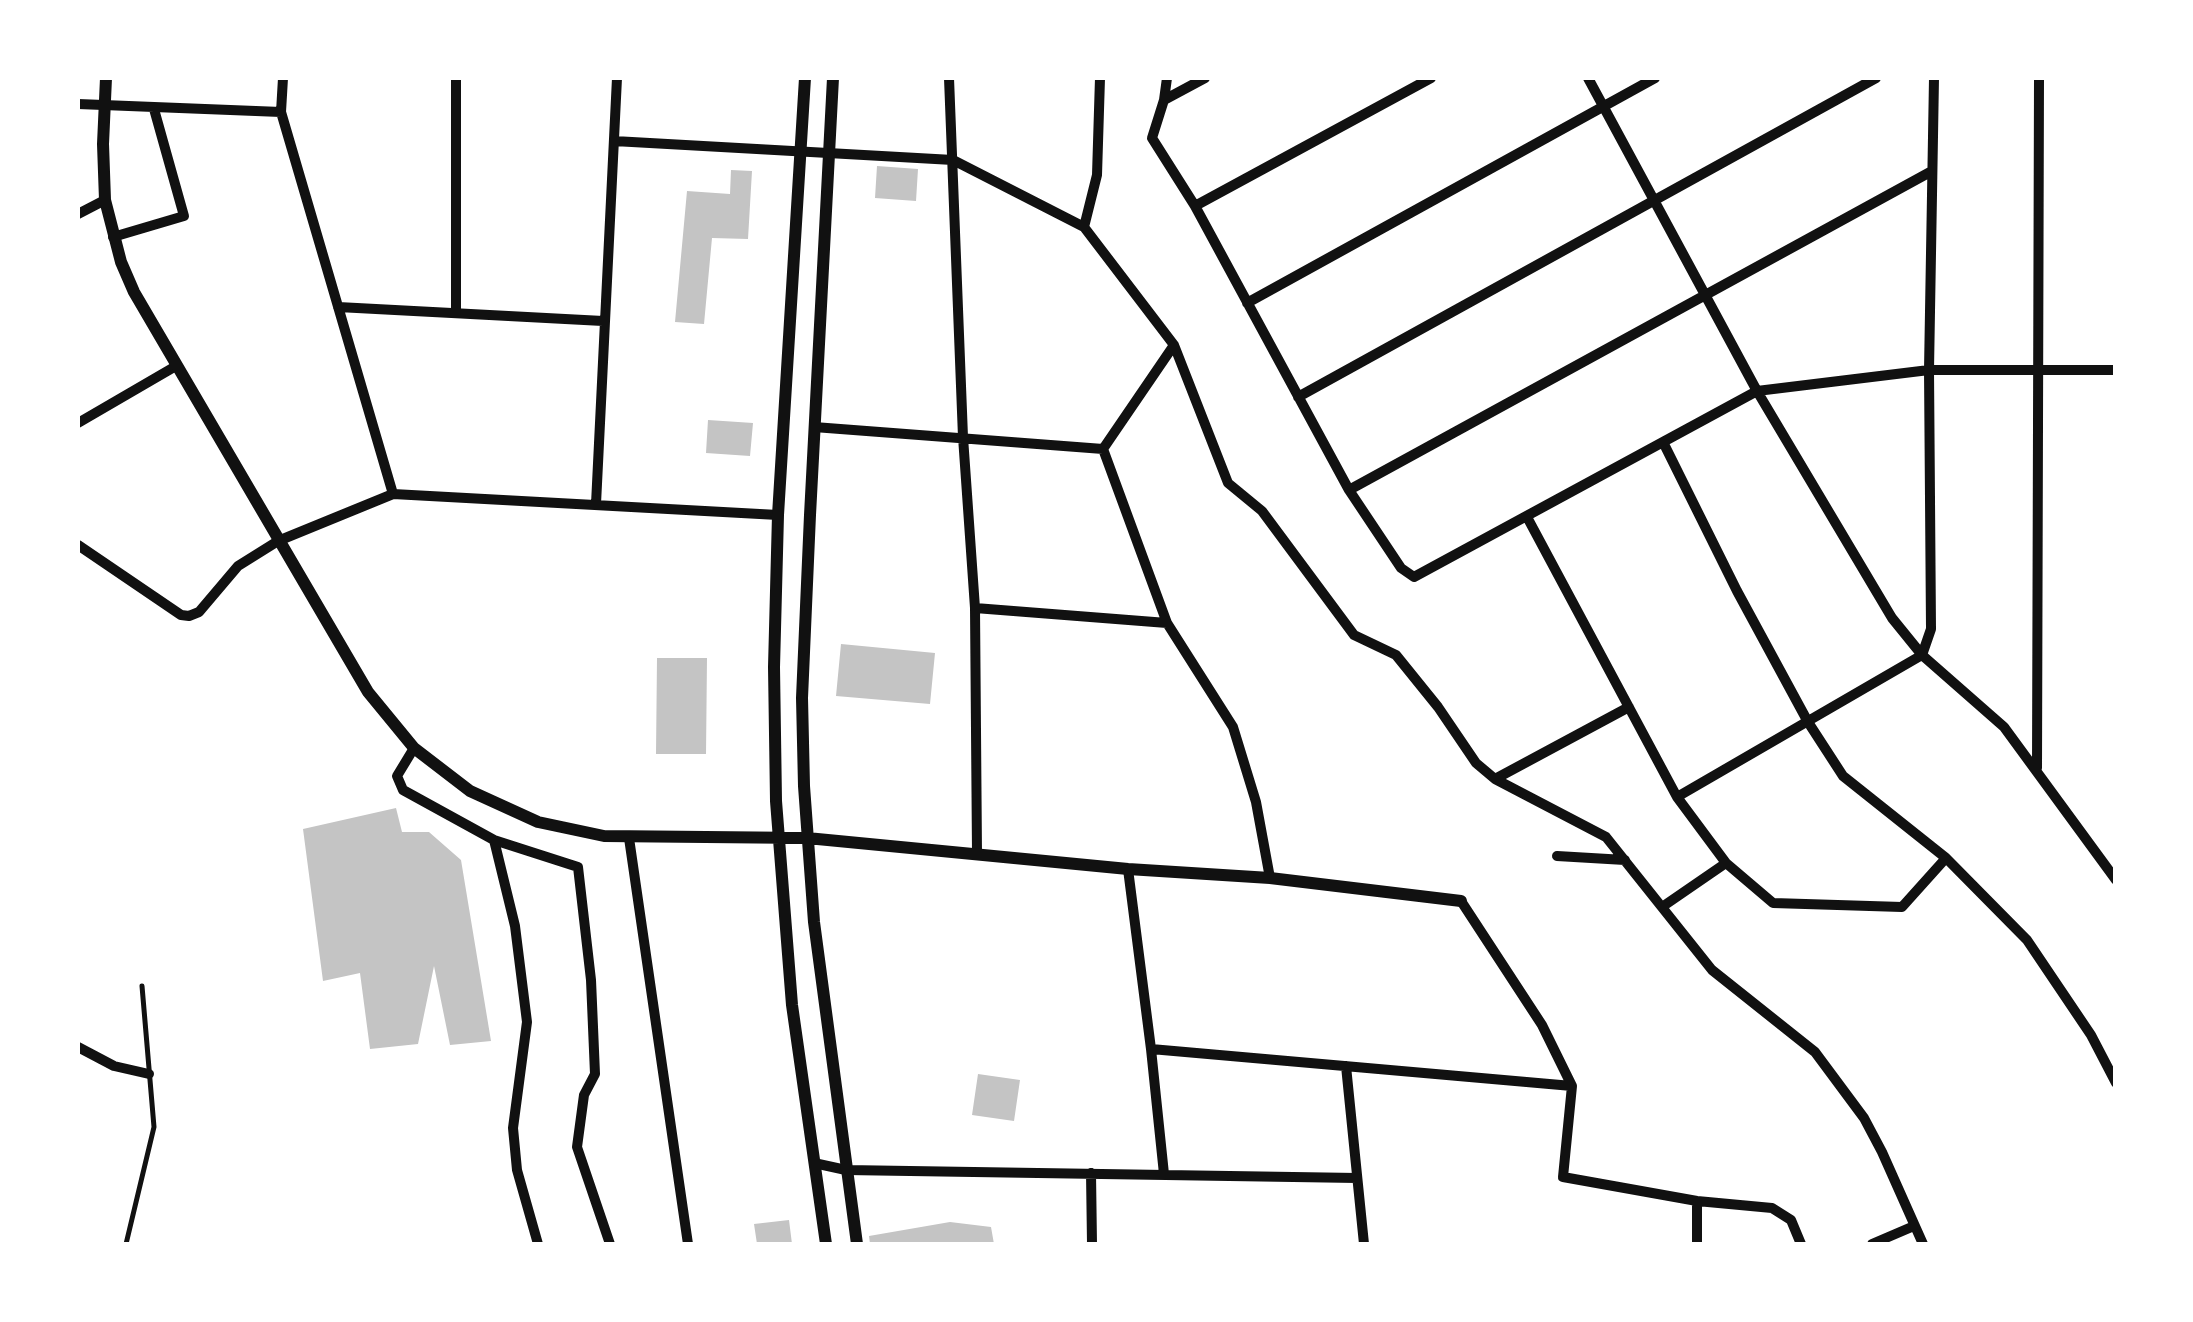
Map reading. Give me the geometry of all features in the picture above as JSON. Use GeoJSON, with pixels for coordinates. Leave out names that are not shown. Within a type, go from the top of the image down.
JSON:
{"type":"FeatureCollection","features":[{"type":"Feature","properties":{"kind":"street"},"geometry":{"type":"LineString","coordinates":[[106,78],[105,200],[113,237],[134,292],[368,692],[414,748],[455,781],[510,812],[572,831],[628,838],[807,838],[1128,869],[1270,878],[1461,901],[1542,1025],[1572,1086],[1563,1178],[1772,1208],[1791,1220],[1801,1244]]}},
{"type":"Feature","properties":{"kind":"street"},"geometry":{"type":"LineString","coordinates":[[282,78],[280,112],[393,494]]}},
{"type":"Feature","properties":{"kind":"street"},"geometry":{"type":"LineString","coordinates":[[456,78],[456,311]]}},
{"type":"Feature","properties":{"kind":"street"},"geometry":{"type":"LineString","coordinates":[[596,504],[602,321],[617,78]]}},
{"type":"Feature","properties":{"kind":"street"},"geometry":{"type":"LineString","coordinates":[[805,78],[778,516],[774,667],[778,836],[792,1006],[826,1244]]}},
{"type":"Feature","properties":{"kind":"street"},"geometry":{"type":"LineString","coordinates":[[833,78],[802,698],[807,838],[857,1244]]}},
{"type":"Feature","properties":{"kind":"street"},"geometry":{"type":"LineString","coordinates":[[949,78],[974,608],[978,853]]}},
{"type":"Feature","properties":{"kind":"street"},"geometry":{"type":"LineString","coordinates":[[1084,227],[1097,175],[1100,78]]}},
{"type":"Feature","properties":{"kind":"street"},"geometry":{"type":"LineString","coordinates":[[1167,78],[1152,138],[1248,302],[1349,490],[1401,568],[1414,577],[1757,390],[1929,370],[2116,370]]}},
{"type":"Feature","properties":{"kind":"street"},"geometry":{"type":"LineString","coordinates":[[1164,100],[1205,78]]}},
{"type":"Feature","properties":{"kind":"street"},"geometry":{"type":"LineString","coordinates":[[1194,206],[1431,78]]}},
{"type":"Feature","properties":{"kind":"street"},"geometry":{"type":"LineString","coordinates":[[1588,78],[1757,390],[1892,618],[1922,656],[2004,728],[2116,880]]}},
{"type":"Feature","properties":{"kind":"street"},"geometry":{"type":"LineString","coordinates":[[1248,302],[1655,78]]}},
{"type":"Feature","properties":{"kind":"street"},"geometry":{"type":"LineString","coordinates":[[1298,397],[1876,78]]}},
{"type":"Feature","properties":{"kind":"street"},"geometry":{"type":"LineString","coordinates":[[1676,797],[1922,656],[1931,630],[1929,370],[1934,78]]}},
{"type":"Feature","properties":{"kind":"street"},"geometry":{"type":"LineString","coordinates":[[2037,769],[2039,78]]}},
{"type":"Feature","properties":{"kind":"street"},"geometry":{"type":"LineString","coordinates":[[78,104],[280,112]]}},
{"type":"Feature","properties":{"kind":"street"},"geometry":{"type":"LineString","coordinates":[[113,237],[184,216],[154,109]]}},
{"type":"Feature","properties":{"kind":"street"},"geometry":{"type":"LineString","coordinates":[[614,141],[953,160],[1084,227],[1174,345],[1228,484],[1262,511],[1354,634],[1396,656],[1438,707],[1476,763],[1495,779],[1606,836],[1712,970],[1815,1052],[1864,1118],[1922,1244]]}},
{"type":"Feature","properties":{"kind":"street"},"geometry":{"type":"LineString","coordinates":[[1349,490],[1932,171]]}},
{"type":"Feature","properties":{"kind":"street"},"geometry":{"type":"LineString","coordinates":[[78,214],[105,200]]}},
{"type":"Feature","properties":{"kind":"street"},"geometry":{"type":"LineString","coordinates":[[338,308],[602,321]]}},
{"type":"Feature","properties":{"kind":"street"},"geometry":{"type":"LineString","coordinates":[[1103,449],[1174,345]]}},
{"type":"Feature","properties":{"kind":"street"},"geometry":{"type":"LineString","coordinates":[[78,422],[176,366]]}},
{"type":"Feature","properties":{"kind":"street"},"geometry":{"type":"LineString","coordinates":[[814,427],[1103,449]]}},
{"type":"Feature","properties":{"kind":"street"},"geometry":{"type":"LineString","coordinates":[[1664,442],[1737,591],[1808,722],[1843,776],[1946,858],[2027,940],[2091,1035],[2116,1083]]}},
{"type":"Feature","properties":{"kind":"street"},"geometry":{"type":"LineString","coordinates":[[1103,449],[1167,623],[1233,727],[1256,802],[1270,878]]}},
{"type":"Feature","properties":{"kind":"street"},"geometry":{"type":"LineString","coordinates":[[78,545],[180,614],[189,616],[199,612],[238,566],[278,541],[393,494],[778,516]]}},
{"type":"Feature","properties":{"kind":"street"},"geometry":{"type":"LineString","coordinates":[[1527,517],[1676,797],[1726,863],[1772,903],[1902,906],[1946,858]]}},
{"type":"Feature","properties":{"kind":"street"},"geometry":{"type":"LineString","coordinates":[[974,608],[1167,623]]}},
{"type":"Feature","properties":{"kind":"street"},"geometry":{"type":"LineString","coordinates":[[1495,779],[1628,707]]}},
{"type":"Feature","properties":{"kind":"street"},"geometry":{"type":"LineString","coordinates":[[414,748],[397,776],[404,790],[494,840],[578,867],[591,980],[595,1074],[584,1095],[578,1147],[610,1244]]}},
{"type":"Feature","properties":{"kind":"street"},"geometry":{"type":"LineString","coordinates":[[628,838],[688,1244]]}},
{"type":"Feature","properties":{"kind":"street"},"geometry":{"type":"LineString","coordinates":[[494,840],[514,926],[527,1022],[513,1128],[518,1170],[538,1244]]}},
{"type":"Feature","properties":{"kind":"street"},"geometry":{"type":"LineString","coordinates":[[1557,856],[1625,860]]}},
{"type":"Feature","properties":{"kind":"street"},"geometry":{"type":"LineString","coordinates":[[1662,906],[1726,863]]}},
{"type":"Feature","properties":{"kind":"street"},"geometry":{"type":"LineString","coordinates":[[1128,869],[1164,1174]]}},
{"type":"Feature","properties":{"kind":"street"},"geometry":{"type":"LineString","coordinates":[[78,1047],[114,1066],[149,1074]]}},
{"type":"Feature","properties":{"kind":"street"},"geometry":{"type":"LineString","coordinates":[[1151,1049],[1572,1086]]}},
{"type":"Feature","properties":{"kind":"street"},"geometry":{"type":"LineString","coordinates":[[1346,1066],[1364,1244]]}},
{"type":"Feature","properties":{"kind":"street"},"geometry":{"type":"LineString","coordinates":[[814,1164],[846,1170],[1356,1178]]}},
{"type":"Feature","properties":{"kind":"street"},"geometry":{"type":"LineString","coordinates":[[1090,1173],[1092,1244]]}},
{"type":"Feature","properties":{"kind":"street"},"geometry":{"type":"LineString","coordinates":[[1696,1244],[1697,1200]]}},
{"type":"Feature","properties":{"kind":"street"},"geometry":{"type":"LineString","coordinates":[[1872,1244],[1914,1226]]}},
{"type":"Feature","properties":{"kind":"lane"},"geometry":{"type":"LineString","coordinates":[[126,1244],[154,1127],[142,986]]}},
{"type":"Feature","properties":{"kind":"building"},"geometry":{"type":"Polygon","coordinates":[[[877,166],[918,169],[916,201],[875,198],[877,166]]]}},
{"type":"Feature","properties":{"kind":"building"},"geometry":{"type":"Polygon","coordinates":[[[731,170],[752,171],[748,239],[712,238],[704,324],[675,322],[687,191],[730,194],[731,170]]]}},
{"type":"Feature","properties":{"kind":"building"},"geometry":{"type":"Polygon","coordinates":[[[708,420],[753,423],[750,456],[706,453],[708,420]]]}},
{"type":"Feature","properties":{"kind":"building"},"geometry":{"type":"Polygon","coordinates":[[[841,644],[935,653],[930,704],[836,696],[841,644]]]}},
{"type":"Feature","properties":{"kind":"building"},"geometry":{"type":"Polygon","coordinates":[[[657,658],[707,658],[706,754],[656,754],[657,658]]]}},
{"type":"Feature","properties":{"kind":"building"},"geometry":{"type":"Polygon","coordinates":[[[396,808],[402,832],[429,832],[461,860],[491,1041],[450,1045],[434,966],[418,1044],[370,1049],[360,973],[323,981],[303,829],[396,808]]]}},
{"type":"Feature","properties":{"kind":"building"},"geometry":{"type":"Polygon","coordinates":[[[978,1074],[1020,1080],[1014,1121],[972,1115],[978,1074]]]}},
{"type":"Feature","properties":{"kind":"building"},"geometry":{"type":"Polygon","coordinates":[[[789,1220],[792,1244],[757,1244],[754,1224],[789,1220]]]}},
{"type":"Feature","properties":{"kind":"building"},"geometry":{"type":"Polygon","coordinates":[[[950,1222],[991,1227],[994,1244],[870,1244],[869,1236],[950,1222]]]}}]}
